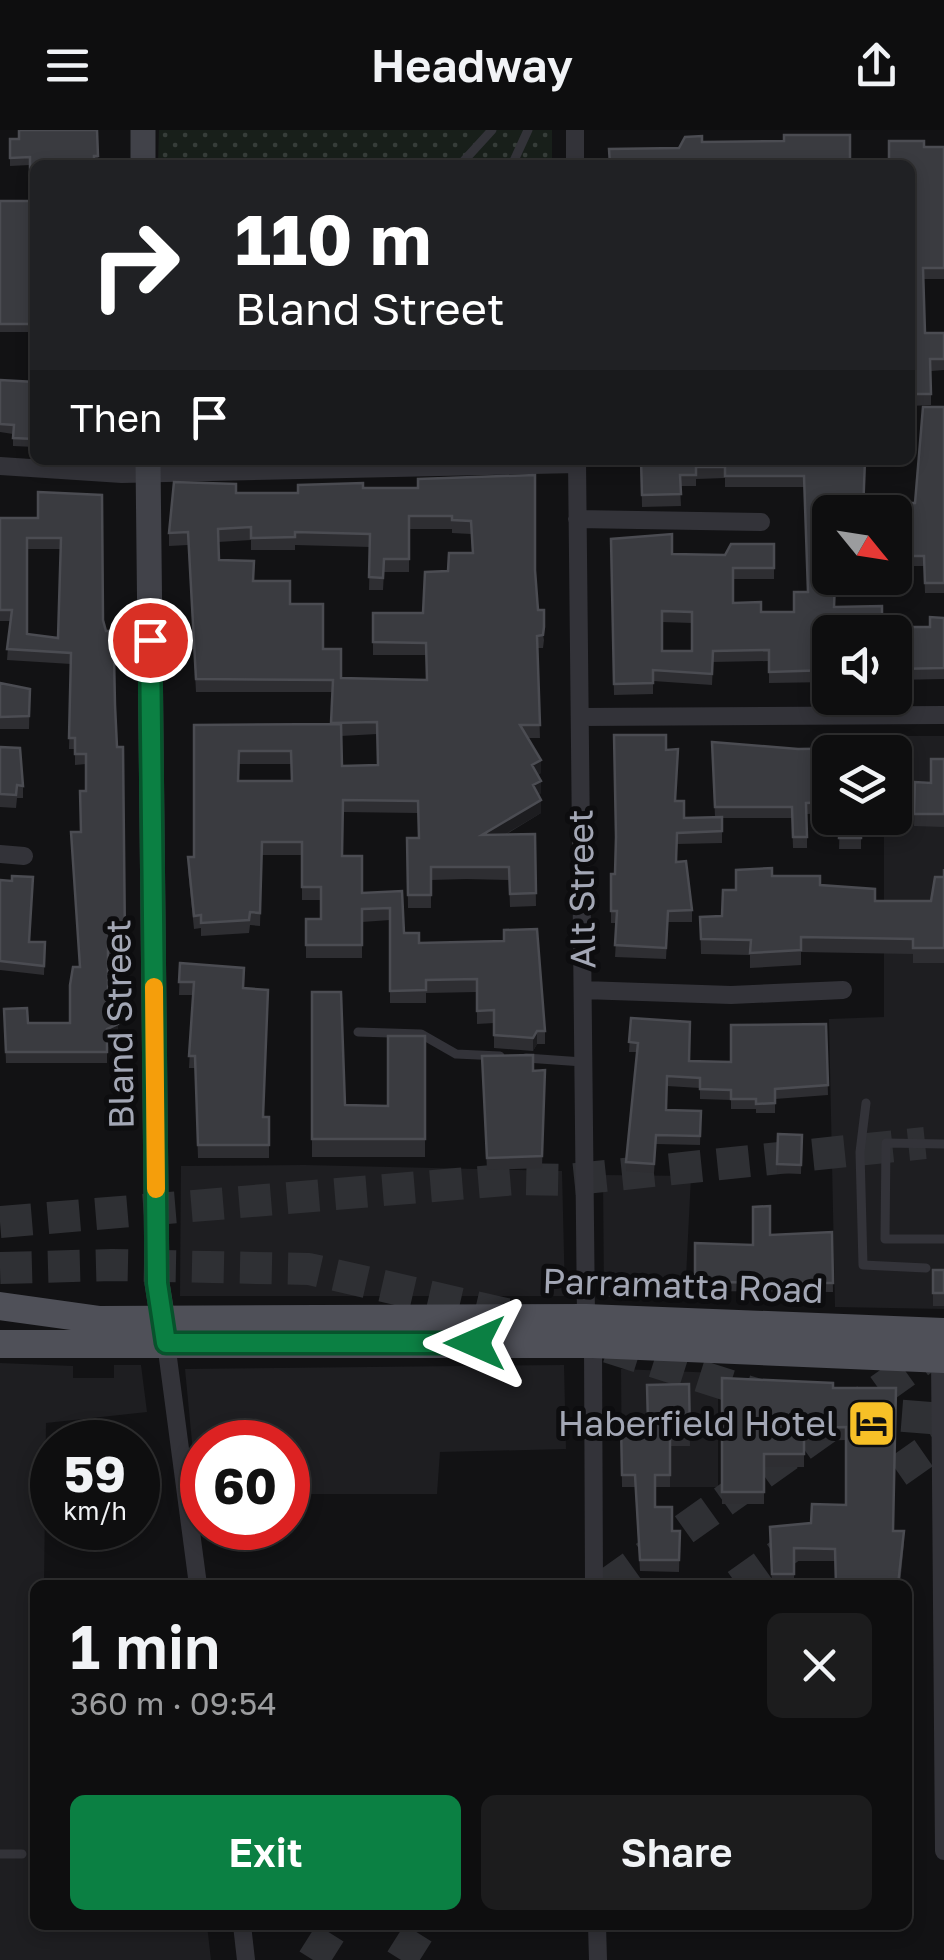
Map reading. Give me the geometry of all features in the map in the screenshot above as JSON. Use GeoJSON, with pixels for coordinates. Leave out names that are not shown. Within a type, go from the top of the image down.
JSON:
{"type":"FeatureCollection","features":[{"type":"Feature","properties":{"kind":"main road","name":"Parramatta Road"},"geometry":{"type":"LineString","coordinates":[[0,1306],[165,1331]]}},
{"type":"Feature","properties":{"kind":"main road","name":"Parramatta Road"},"geometry":{"type":"LineString","coordinates":[[0,1344],[165,1331],[589,1331],[943,1350]]}},
{"type":"Feature","properties":{"kind":"street"},"geometry":{"type":"LineString","coordinates":[[142,130],[143,160]]}},
{"type":"Feature","properties":{"kind":"street"},"geometry":{"type":"LineString","coordinates":[[575,130],[575,160]]}},
{"type":"Feature","properties":{"kind":"street"},"geometry":{"type":"LineString","coordinates":[[0,466],[255,465]]}},
{"type":"Feature","properties":{"kind":"street","name":"Alt Street"},"geometry":{"type":"LineString","coordinates":[[577,465],[583,1062],[594,1580]]}},
{"type":"Feature","properties":{"kind":"street","name":"Bland Street"},"geometry":{"type":"LineString","coordinates":[[148,466],[157,1283],[197,1580]]}},
{"type":"Feature","properties":{"kind":"street"},"geometry":{"type":"LineString","coordinates":[[578,519],[761,522]]}},
{"type":"Feature","properties":{"kind":"street"},"geometry":{"type":"LineString","coordinates":[[580,717],[944,715]]}},
{"type":"Feature","properties":{"kind":"street"},"geometry":{"type":"LineString","coordinates":[[0,854],[24,856]]}},
{"type":"Feature","properties":{"kind":"street"},"geometry":{"type":"LineString","coordinates":[[583,990],[731,996],[843,990]]}},
{"type":"Feature","properties":{"kind":"street"},"geometry":{"type":"LineString","coordinates":[[943,1350],[944,1851]]}},
{"type":"Feature","properties":{"kind":"street"},"geometry":{"type":"LineString","coordinates":[[243,1930],[246,1960]]}},
{"type":"Feature","properties":{"kind":"street"},"geometry":{"type":"LineString","coordinates":[[597,1930],[598,1960]]}},
{"type":"Feature","properties":{"kind":"lane"},"geometry":{"type":"LineString","coordinates":[[465,160],[492,130]]}},
{"type":"Feature","properties":{"kind":"lane"},"geometry":{"type":"LineString","coordinates":[[514,160],[528,130]]}},
{"type":"Feature","properties":{"kind":"lane"},"geometry":{"type":"LineString","coordinates":[[358,1032],[421,1034],[456,1054],[583,1062]]}},
{"type":"Feature","properties":{"kind":"lane"},"geometry":{"type":"LineString","coordinates":[[866,1103],[860,1152],[863,1265],[926,1268]]}},
{"type":"Feature","properties":{"kind":"lane"},"geometry":{"type":"LineString","coordinates":[[944,1144],[886,1144],[885,1239],[944,1239]]}},
{"type":"Feature","properties":{"kind":"lane"},"geometry":{"type":"LineString","coordinates":[[0,1854],[22,1854]]}},
{"type":"Feature","properties":{"kind":"shaded area"},"geometry":{"type":"Polygon","coordinates":[[[159,130],[552,130],[552,160],[158,160],[159,130]]]}},
{"type":"Feature","properties":{"kind":"shaded area"},"geometry":{"type":"Polygon","coordinates":[[[912,736],[944,736],[944,1309],[835,1307],[829,1019],[884,1017],[884,835],[912,835],[912,736]]]}},
{"type":"Feature","properties":{"kind":"shaded area"},"geometry":{"type":"Polygon","coordinates":[[[181,1166],[562,1171],[565,1296],[180,1296],[181,1166]]]}},
{"type":"Feature","properties":{"kind":"shaded area"},"geometry":{"type":"Polygon","coordinates":[[[603,1175],[691,1176],[685,1298],[604,1297],[603,1175]]]}},
{"type":"Feature","properties":{"kind":"shaded area"},"geometry":{"type":"Polygon","coordinates":[[[0,1363],[73,1366],[73,1378],[114,1378],[114,1365],[141,1365],[147,1412],[30,1420],[30,1550],[44,1550],[44,1580],[30,1580],[30,1930],[208,1930],[211,1960],[0,1960],[0,1363]]]}},
{"type":"Feature","properties":{"kind":"shaded area"},"geometry":{"type":"Polygon","coordinates":[[[564,1365],[566,1449],[440,1452],[437,1494],[310,1494],[310,1420],[190,1420],[185,1369],[564,1365]]]}},
{"type":"Feature","properties":{"kind":"shaded area"},"geometry":{"type":"Polygon","coordinates":[[[621,1369],[718,1373],[718,1487],[622,1487],[621,1369]]]}},
{"type":"Feature","properties":{"kind":"building"},"geometry":{"type":"Polygon","coordinates":[[[19,130],[97,130],[98,156],[94,160],[10,158],[10,139],[19,139],[19,130]]]}},
{"type":"Feature","properties":{"kind":"building"},"geometry":{"type":"Polygon","coordinates":[[[784,135],[850,135],[850,160],[610,160],[609,149],[679,148],[685,137],[702,136],[702,142],[784,141],[784,135]]]}},
{"type":"Feature","properties":{"kind":"building"},"geometry":{"type":"Polygon","coordinates":[[[889,141],[924,141],[924,147],[944,147],[944,268],[923,268],[925,333],[944,333],[944,359],[930,359],[931,394],[915,394],[915,160],[889,160],[889,141]]]}},
{"type":"Feature","properties":{"kind":"building"},"geometry":{"type":"Polygon","coordinates":[[[0,201],[30,201],[30,324],[0,324],[0,201]]]}},
{"type":"Feature","properties":{"kind":"building"},"geometry":{"type":"Polygon","coordinates":[[[0,380],[30,382],[30,439],[13,438],[14,425],[0,424],[0,380]]]}},
{"type":"Feature","properties":{"kind":"building"},"geometry":{"type":"Polygon","coordinates":[[[923,407],[944,407],[944,583],[925,583],[924,556],[912,556],[923,407]]]}},
{"type":"Feature","properties":{"kind":"building"},"geometry":{"type":"Polygon","coordinates":[[[641,465],[865,465],[864,495],[812,495],[812,595],[834,595],[834,607],[882,606],[882,615],[812,615],[812,671],[769,672],[769,650],[713,651],[712,674],[653,670],[653,683],[614,684],[611,539],[672,534],[672,554],[725,555],[731,544],[774,544],[774,568],[733,568],[733,603],[761,602],[761,612],[794,612],[794,592],[808,592],[804,476],[725,476],[725,467],[696,467],[696,475],[680,475],[681,494],[642,495],[641,465]],[[662,611],[662,651],[692,651],[692,612],[662,611]]]}},
{"type":"Feature","properties":{"kind":"building"},"geometry":{"type":"Polygon","coordinates":[[[535,475],[535,570],[538,610],[544,610],[543,635],[537,636],[540,725],[520,725],[541,760],[532,765],[541,781],[533,785],[541,800],[482,835],[535,834],[536,893],[510,894],[509,867],[431,867],[431,895],[408,895],[407,838],[419,838],[418,801],[343,800],[342,856],[362,856],[362,893],[402,891],[404,933],[419,933],[419,943],[504,941],[504,930],[537,929],[545,1031],[537,1031],[533,1038],[494,1035],[494,1010],[477,1011],[477,979],[426,980],[426,990],[390,991],[390,908],[362,909],[362,945],[306,945],[306,919],[321,919],[321,887],[302,887],[302,842],[262,842],[260,913],[250,912],[249,920],[201,923],[201,915],[194,916],[188,857],[194,857],[194,725],[341,724],[342,766],[378,765],[377,722],[331,723],[333,680],[196,679],[188,532],[169,533],[174,482],[236,484],[236,493],[298,493],[298,485],[363,483],[363,488],[418,488],[418,479],[535,475]],[[409,516],[409,559],[384,559],[383,578],[369,577],[370,534],[295,532],[295,537],[251,538],[251,527],[218,529],[219,560],[254,561],[253,581],[290,581],[290,604],[323,604],[323,649],[341,649],[341,678],[427,680],[426,643],[373,642],[373,613],[423,613],[425,572],[448,571],[449,553],[473,553],[471,521],[452,520],[452,516],[409,516]],[[239,751],[238,781],[292,781],[291,751],[239,751]]]}},
{"type":"Feature","properties":{"kind":"building"},"geometry":{"type":"Polygon","coordinates":[[[38,492],[102,495],[103,620],[106,631],[121,631],[121,656],[114,656],[117,747],[123,747],[125,943],[108,944],[108,989],[118,989],[118,1024],[107,1029],[107,1052],[6,1052],[4,1009],[27,1008],[28,1023],[70,1023],[73,967],[80,967],[71,832],[81,832],[80,791],[86,791],[86,754],[75,754],[75,738],[69,738],[71,653],[7,649],[12,610],[0,610],[0,518],[38,518],[38,492]],[[27,538],[27,634],[58,638],[61,538],[27,538]]]}},
{"type":"Feature","properties":{"kind":"building"},"geometry":{"type":"Polygon","coordinates":[[[930,617],[944,618],[944,668],[912,669],[912,627],[930,627],[930,617]]]}},
{"type":"Feature","properties":{"kind":"building"},"geometry":{"type":"Polygon","coordinates":[[[0,683],[30,689],[29,716],[0,717],[0,683]]]}},
{"type":"Feature","properties":{"kind":"building"},"geometry":{"type":"Polygon","coordinates":[[[614,735],[666,735],[666,750],[678,749],[675,801],[684,801],[684,818],[722,817],[722,831],[677,833],[676,862],[686,861],[692,910],[668,911],[666,948],[615,945],[617,911],[611,911],[616,837],[614,735]]]}},
{"type":"Feature","properties":{"kind":"building"},"geometry":{"type":"Polygon","coordinates":[[[712,742],[812,749],[812,803],[806,803],[807,837],[793,837],[792,807],[715,807],[712,742]]]}},
{"type":"Feature","properties":{"kind":"building"},"geometry":{"type":"Polygon","coordinates":[[[0,747],[20,748],[23,786],[17,785],[16,795],[0,794],[0,747]]]}},
{"type":"Feature","properties":{"kind":"building"},"geometry":{"type":"Polygon","coordinates":[[[931,759],[944,759],[944,814],[914,814],[915,782],[931,783],[931,759]]]}},
{"type":"Feature","properties":{"kind":"building"},"geometry":{"type":"Polygon","coordinates":[[[839,835],[861,835],[861,838],[839,835]]]}},
{"type":"Feature","properties":{"kind":"building"},"geometry":{"type":"Polygon","coordinates":[[[772,868],[772,876],[820,876],[820,885],[875,889],[875,901],[931,901],[935,877],[944,877],[944,948],[913,948],[913,939],[801,937],[801,950],[750,953],[751,940],[701,939],[700,917],[722,916],[723,890],[736,890],[736,870],[772,868]]]}},
{"type":"Feature","properties":{"kind":"building"},"geometry":{"type":"Polygon","coordinates":[[[12,876],[33,877],[29,942],[45,942],[44,966],[0,961],[0,880],[12,881],[12,876]]]}},
{"type":"Feature","properties":{"kind":"building"},"geometry":{"type":"Polygon","coordinates":[[[180,963],[244,968],[243,988],[268,990],[263,1117],[269,1117],[269,1145],[198,1145],[195,1056],[189,1056],[194,982],[179,982],[180,963]]]}},
{"type":"Feature","properties":{"kind":"building"},"geometry":{"type":"Polygon","coordinates":[[[312,992],[341,992],[345,1105],[388,1106],[388,1036],[425,1036],[425,1139],[312,1139],[312,992]]]}},
{"type":"Feature","properties":{"kind":"building"},"geometry":{"type":"Polygon","coordinates":[[[631,1018],[690,1022],[689,1061],[731,1062],[731,1025],[826,1024],[828,1085],[775,1089],[775,1103],[756,1104],[756,1099],[731,1099],[731,1090],[700,1089],[700,1078],[667,1076],[666,1110],[701,1111],[700,1136],[656,1135],[654,1164],[626,1162],[638,1043],[629,1042],[631,1018]]]}},
{"type":"Feature","properties":{"kind":"building"},"geometry":{"type":"Polygon","coordinates":[[[533,1055],[533,1071],[545,1070],[542,1156],[487,1158],[482,1056],[533,1055]]]}},
{"type":"Feature","properties":{"kind":"building"},"geometry":{"type":"Polygon","coordinates":[[[778,1134],[802,1135],[801,1165],[777,1164],[778,1134]]]}},
{"type":"Feature","properties":{"kind":"building"},"geometry":{"type":"Polygon","coordinates":[[[770,1206],[770,1235],[832,1232],[833,1283],[695,1282],[695,1243],[753,1245],[753,1207],[770,1206]]]}},
{"type":"Feature","properties":{"kind":"building"},"geometry":{"type":"Polygon","coordinates":[[[933,1270],[944,1270],[944,1293],[933,1293],[933,1270]]]}},
{"type":"Feature","properties":{"kind":"building"},"geometry":{"type":"Polygon","coordinates":[[[722,1378],[833,1383],[833,1388],[896,1388],[893,1531],[904,1531],[899,1580],[836,1580],[835,1549],[794,1548],[794,1574],[772,1574],[770,1527],[811,1523],[812,1504],[846,1505],[846,1427],[804,1428],[804,1454],[764,1454],[764,1492],[722,1492],[722,1378]]]}},
{"type":"Feature","properties":{"kind":"building"},"geometry":{"type":"Polygon","coordinates":[[[689,1384],[690,1434],[670,1434],[670,1475],[655,1475],[655,1507],[672,1507],[672,1531],[680,1531],[679,1560],[640,1560],[635,1475],[622,1475],[621,1424],[648,1423],[647,1385],[689,1384]]]}},
{"type":"Feature","properties":{"kind":"tunnel"},"geometry":{"type":"LineString","coordinates":[[0,1222],[517,1179],[566,1180],[925,1143]]}},
{"type":"Feature","properties":{"kind":"tunnel"},"geometry":{"type":"LineString","coordinates":[[0,1268],[112,1265],[309,1269],[519,1317]]}},
{"type":"Feature","properties":{"kind":"tunnel"},"geometry":{"type":"LineString","coordinates":[[608,1347],[762,1396]]}},
{"type":"Feature","properties":{"kind":"tunnel"},"geometry":{"type":"LineString","coordinates":[[613,1580],[940,1347]]}},
{"type":"Feature","properties":{"kind":"tunnel"},"geometry":{"type":"LineString","coordinates":[[854,1412],[944,1419]]}},
{"type":"Feature","properties":{"kind":"tunnel"},"geometry":{"type":"LineString","coordinates":[[858,1499],[944,1439]]}},
{"type":"Feature","properties":{"kind":"tunnel"},"geometry":{"type":"LineString","coordinates":[[744,1580],[806,1536]]}},
{"type":"Feature","properties":{"kind":"tunnel"},"geometry":{"type":"LineString","coordinates":[[313,1960],[332,1930]]}},
{"type":"Feature","properties":{"kind":"tunnel"},"geometry":{"type":"LineString","coordinates":[[401,1960],[420,1930]]}},
{"type":"Feature","properties":{"kind":"slow traffic"},"geometry":{"type":"LineString","coordinates":[[154,987],[156,1189]]}},
{"type":"Feature","properties":{"kind":"place","name":"Haberfield Hotel"},"geometry":{"type":"Point","coordinates":[872,1424]}},
{"type":"Feature","properties":{"kind":"route"},"geometry":{"type":"LineString","coordinates":[[150,640],[157,1283],[166,1343],[475,1343]]}}]}
